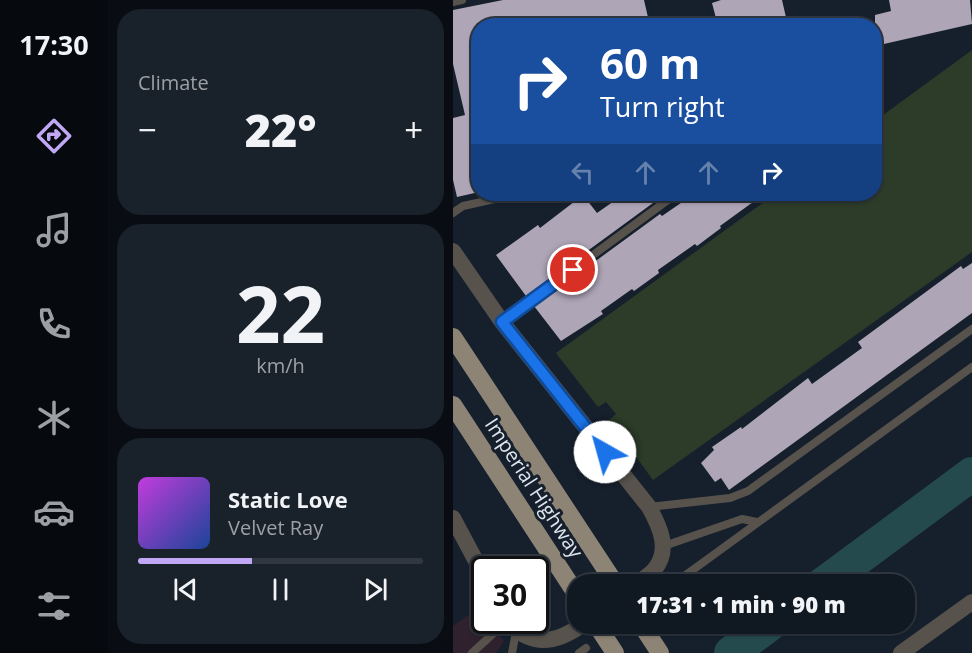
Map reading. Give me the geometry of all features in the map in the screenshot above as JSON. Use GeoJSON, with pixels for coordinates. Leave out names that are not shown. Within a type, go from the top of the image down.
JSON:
{"type":"FeatureCollection","features":[{"type":"Feature","properties":{"kind":"main road","name":"Imperial Highway"},"geometry":{"type":"LineString","coordinates":[[453,337],[608,574]]}},
{"type":"Feature","properties":{"kind":"main road","name":"Imperial Highway"},"geometry":{"type":"LineString","coordinates":[[453,405],[567,579]]}},
{"type":"Feature","properties":{"kind":"main road"},"geometry":{"type":"LineString","coordinates":[[603,634],[615,653]]}},
{"type":"Feature","properties":{"kind":"main road"},"geometry":{"type":"LineString","coordinates":[[648,634],[660,653]]}},
{"type":"Feature","properties":{"kind":"street"},"geometry":{"type":"LineString","coordinates":[[453,250],[502,322],[649,507],[659,525],[664,546],[661,559],[650,574]]}},
{"type":"Feature","properties":{"kind":"street"},"geometry":{"type":"LineString","coordinates":[[454,524],[472,556]]}},
{"type":"Feature","properties":{"kind":"street"},"geometry":{"type":"LineString","coordinates":[[901,653],[972,602]]}},
{"type":"Feature","properties":{"kind":"street"},"geometry":{"type":"LineString","coordinates":[[522,634],[528,638],[555,640],[570,634]]}},
{"type":"Feature","properties":{"kind":"lane"},"geometry":{"type":"LineString","coordinates":[[453,2],[462,0]]}},
{"type":"Feature","properties":{"kind":"lane"},"geometry":{"type":"LineString","coordinates":[[453,213],[463,206],[486,201]]}},
{"type":"Feature","properties":{"kind":"lane"},"geometry":{"type":"LineString","coordinates":[[502,322],[667,201]]}},
{"type":"Feature","properties":{"kind":"lane"},"geometry":{"type":"LineString","coordinates":[[649,507],[730,498],[748,491],[972,329]]}},
{"type":"Feature","properties":{"kind":"lane"},"geometry":{"type":"LineString","coordinates":[[687,574],[972,367]]}},
{"type":"Feature","properties":{"kind":"lane"},"geometry":{"type":"LineString","coordinates":[[664,546],[742,519],[757,522]]}},
{"type":"Feature","properties":{"kind":"lane"},"geometry":{"type":"LineString","coordinates":[[472,653],[498,634]]}},
{"type":"Feature","properties":{"kind":"lane"},"geometry":{"type":"LineString","coordinates":[[511,634],[512,653]]}},
{"type":"Feature","properties":{"kind":"shaded area"},"geometry":{"type":"Polygon","coordinates":[[[471,613],[471,634],[499,634],[504,641],[496,653],[453,653],[453,626],[471,613]]]}},
{"type":"Feature","properties":{"kind":"green space"},"geometry":{"type":"Polygon","coordinates":[[[972,50],[972,252],[653,480],[609,420],[616,414],[606,402],[598,407],[556,353],[765,201],[882,201],[882,116],[972,50]]]}},
{"type":"Feature","properties":{"kind":"building"},"geometry":{"type":"Polygon","coordinates":[[[503,0],[644,0],[648,18],[471,18],[471,194],[457,197],[453,180],[453,118],[465,115],[453,64],[453,10],[503,0]]]}},
{"type":"Feature","properties":{"kind":"building"},"geometry":{"type":"Polygon","coordinates":[[[721,0],[782,0],[786,18],[716,18],[712,3],[721,0]]]}},
{"type":"Feature","properties":{"kind":"building"},"geometry":{"type":"Polygon","coordinates":[[[889,0],[970,0],[972,24],[882,44],[882,18],[875,18],[875,15],[891,11],[889,0]]]}},
{"type":"Feature","properties":{"kind":"building"},"geometry":{"type":"Polygon","coordinates":[[[575,201],[588,201],[597,213],[614,201],[651,201],[653,203],[526,296],[496,255],[538,225],[540,228],[575,201]]]}},
{"type":"Feature","properties":{"kind":"building"},"geometry":{"type":"Polygon","coordinates":[[[684,201],[754,201],[697,246],[695,244],[658,270],[659,273],[634,291],[632,289],[601,311],[603,314],[561,341],[534,306],[660,214],[662,216],[684,201]]]}},
{"type":"Feature","properties":{"kind":"building"},"geometry":{"type":"Polygon","coordinates":[[[972,263],[972,313],[729,490],[721,478],[715,482],[701,463],[714,450],[712,447],[741,427],[742,429],[808,378],[812,384],[862,348],[858,342],[961,266],[963,269],[972,263]]]}},
{"type":"Feature","properties":{"kind":"waterway"},"geometry":{"type":"LineString","coordinates":[[837,574],[972,474]]}},
{"type":"Feature","properties":{"kind":"waterway"},"geometry":{"type":"LineString","coordinates":[[731,653],[757,634]]}},
{"type":"Feature","properties":{"kind":"route"},"geometry":{"type":"LineString","coordinates":[[573,270],[502,322],[605,452]]}}]}
